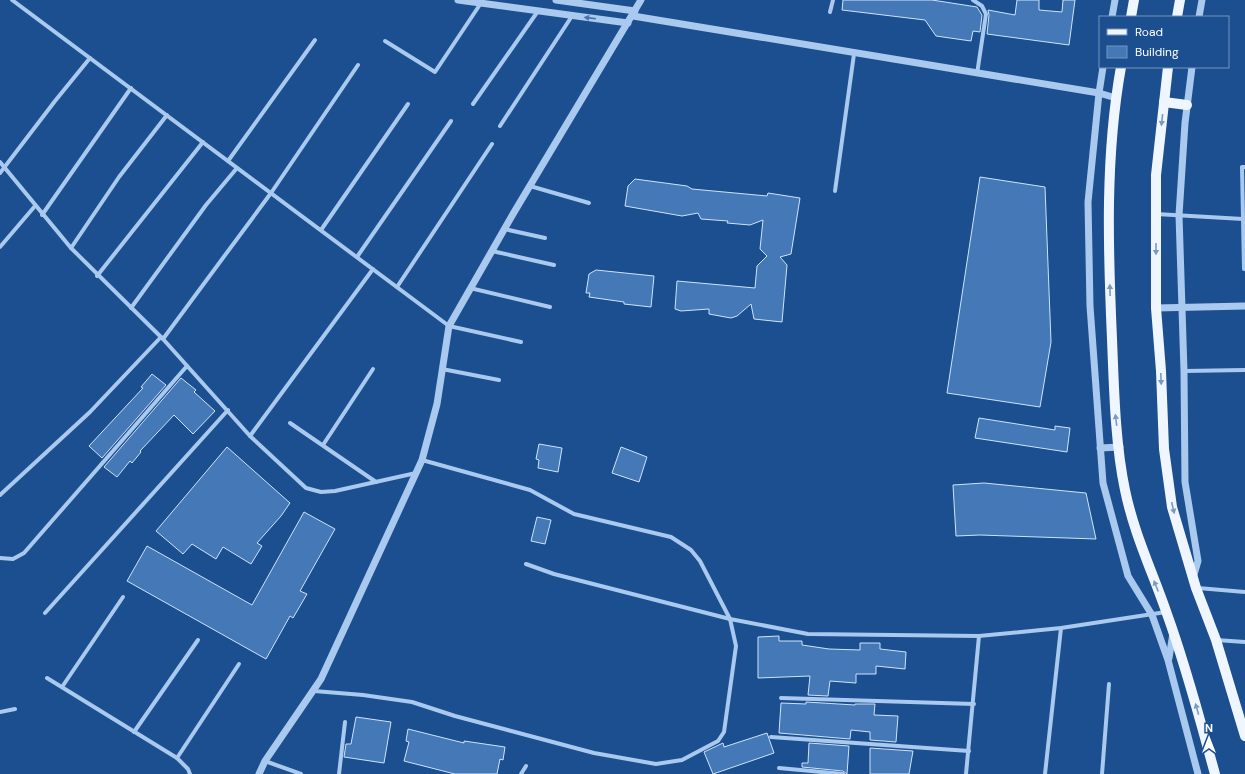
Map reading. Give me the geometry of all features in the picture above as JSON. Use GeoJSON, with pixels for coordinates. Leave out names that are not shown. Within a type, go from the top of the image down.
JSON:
{"type":"FeatureCollection","features":[{"type":"Feature","properties":{"kind":"main road"},"geometry":{"type":"LineString","coordinates":[[1131,16],[1134,0]]}},
{"type":"Feature","properties":{"kind":"main road"},"geometry":{"type":"LineString","coordinates":[[1177,16],[1180,0]]}},
{"type":"Feature","properties":{"kind":"main road"},"geometry":{"type":"LineString","coordinates":[[1121,68],[1116,98],[1109,189],[1110,304],[1115,406],[1125,490],[1140,545],[1167,612],[1215,774]]}},
{"type":"Feature","properties":{"kind":"main road"},"geometry":{"type":"LineString","coordinates":[[1168,68],[1156,175],[1156,308],[1165,456],[1172,507],[1194,583],[1216,640],[1245,736]]}},
{"type":"Feature","properties":{"kind":"main road"},"geometry":{"type":"LineString","coordinates":[[1164,102],[1187,105]]}},
{"type":"Feature","properties":{"kind":"street"},"geometry":{"type":"LineString","coordinates":[[12,0],[449,326],[521,342]]}},
{"type":"Feature","properties":{"kind":"street"},"geometry":{"type":"LineString","coordinates":[[458,0],[628,23]]}},
{"type":"Feature","properties":{"kind":"street"},"geometry":{"type":"LineString","coordinates":[[556,0],[601,3],[634,14],[854,54],[1099,93],[1116,98]]}},
{"type":"Feature","properties":{"kind":"street"},"geometry":{"type":"LineString","coordinates":[[258,774],[265,761],[314,691],[422,460],[437,404],[449,326],[504,229],[641,0]]}},
{"type":"Feature","properties":{"kind":"street"},"geometry":{"type":"LineString","coordinates":[[830,12],[833,0]]}},
{"type":"Feature","properties":{"kind":"street"},"geometry":{"type":"LineString","coordinates":[[972,0],[982,6],[986,14],[977,74]]}},
{"type":"Feature","properties":{"kind":"street"},"geometry":{"type":"LineString","coordinates":[[1112,16],[1115,0]]}},
{"type":"Feature","properties":{"kind":"street"},"geometry":{"type":"LineString","coordinates":[[1199,16],[1202,0]]}},
{"type":"Feature","properties":{"kind":"street"},"geometry":{"type":"LineString","coordinates":[[385,41],[435,72],[481,3]]}},
{"type":"Feature","properties":{"kind":"street"},"geometry":{"type":"LineString","coordinates":[[473,104],[538,11]]}},
{"type":"Feature","properties":{"kind":"street"},"geometry":{"type":"LineString","coordinates":[[500,126],[572,16]]}},
{"type":"Feature","properties":{"kind":"street"},"geometry":{"type":"LineString","coordinates":[[228,161],[315,40]]}},
{"type":"Feature","properties":{"kind":"street"},"geometry":{"type":"LineString","coordinates":[[835,191],[854,54]]}},
{"type":"Feature","properties":{"kind":"street"},"geometry":{"type":"LineString","coordinates":[[0,173],[55,100],[90,58]]}},
{"type":"Feature","properties":{"kind":"street"},"geometry":{"type":"LineString","coordinates":[[0,495],[90,412],[162,338],[271,193],[358,65]]}},
{"type":"Feature","properties":{"kind":"street"},"geometry":{"type":"LineString","coordinates":[[1103,68],[1088,202],[1090,306],[1102,483],[1128,576],[1152,615],[1168,660],[1198,774]]}},
{"type":"Feature","properties":{"kind":"street"},"geometry":{"type":"LineString","coordinates":[[1192,68],[1187,105],[1179,215],[1184,371],[1185,482],[1198,561],[1194,583],[1245,592]]}},
{"type":"Feature","properties":{"kind":"street"},"geometry":{"type":"LineString","coordinates":[[42,215],[131,88]]}},
{"type":"Feature","properties":{"kind":"street"},"geometry":{"type":"LineString","coordinates":[[320,230],[408,104]]}},
{"type":"Feature","properties":{"kind":"street"},"geometry":{"type":"LineString","coordinates":[[71,248],[119,177],[167,115]]}},
{"type":"Feature","properties":{"kind":"street"},"geometry":{"type":"LineString","coordinates":[[357,257],[451,121]]}},
{"type":"Feature","properties":{"kind":"street"},"geometry":{"type":"LineString","coordinates":[[97,276],[203,142]]}},
{"type":"Feature","properties":{"kind":"street"},"geometry":{"type":"LineString","coordinates":[[397,287],[492,144]]}},
{"type":"Feature","properties":{"kind":"street"},"geometry":{"type":"LineString","coordinates":[[0,162],[42,215],[97,276],[162,338],[250,436],[306,488],[320,492],[335,491],[416,473]]}},
{"type":"Feature","properties":{"kind":"street"},"geometry":{"type":"LineString","coordinates":[[1244,268],[1242,167],[1245,166]]}},
{"type":"Feature","properties":{"kind":"street"},"geometry":{"type":"LineString","coordinates":[[131,308],[206,205],[236,168]]}},
{"type":"Feature","properties":{"kind":"street"},"geometry":{"type":"LineString","coordinates":[[530,186],[589,203]]}},
{"type":"Feature","properties":{"kind":"street"},"geometry":{"type":"LineString","coordinates":[[0,247],[35,206]]}},
{"type":"Feature","properties":{"kind":"street"},"geometry":{"type":"LineString","coordinates":[[1156,214],[1243,219]]}},
{"type":"Feature","properties":{"kind":"street"},"geometry":{"type":"LineString","coordinates":[[504,229],[545,238]]}},
{"type":"Feature","properties":{"kind":"street"},"geometry":{"type":"LineString","coordinates":[[492,251],[554,265]]}},
{"type":"Feature","properties":{"kind":"street"},"geometry":{"type":"LineString","coordinates":[[250,436],[373,269]]}},
{"type":"Feature","properties":{"kind":"street"},"geometry":{"type":"LineString","coordinates":[[470,288],[550,307]]}},
{"type":"Feature","properties":{"kind":"street"},"geometry":{"type":"LineString","coordinates":[[1156,308],[1245,306]]}},
{"type":"Feature","properties":{"kind":"street"},"geometry":{"type":"LineString","coordinates":[[0,558],[13,559],[24,553],[186,366]]}},
{"type":"Feature","properties":{"kind":"street"},"geometry":{"type":"LineString","coordinates":[[323,446],[373,369]]}},
{"type":"Feature","properties":{"kind":"street"},"geometry":{"type":"LineString","coordinates":[[442,369],[499,380]]}},
{"type":"Feature","properties":{"kind":"street"},"geometry":{"type":"LineString","coordinates":[[1184,371],[1245,370]]}},
{"type":"Feature","properties":{"kind":"street"},"geometry":{"type":"LineString","coordinates":[[45,613],[228,410]]}},
{"type":"Feature","properties":{"kind":"street"},"geometry":{"type":"LineString","coordinates":[[290,423],[376,482]]}},
{"type":"Feature","properties":{"kind":"street"},"geometry":{"type":"LineString","coordinates":[[1100,448],[1120,447]]}},
{"type":"Feature","properties":{"kind":"street"},"geometry":{"type":"LineString","coordinates":[[314,691],[363,695],[412,702],[455,716],[594,753],[656,764],[682,760],[718,741],[724,732],[736,646],[730,619],[700,561],[691,550],[671,537],[574,514],[530,490],[422,460]]}},
{"type":"Feature","properties":{"kind":"street"},"geometry":{"type":"LineString","coordinates":[[526,564],[554,574],[730,619],[808,634],[979,636],[1061,628],[1167,612]]}},
{"type":"Feature","properties":{"kind":"street"},"geometry":{"type":"LineString","coordinates":[[62,687],[123,597]]}},
{"type":"Feature","properties":{"kind":"street"},"geometry":{"type":"LineString","coordinates":[[1045,774],[1061,628]]}},
{"type":"Feature","properties":{"kind":"street"},"geometry":{"type":"LineString","coordinates":[[1168,660],[1173,631]]}},
{"type":"Feature","properties":{"kind":"street"},"geometry":{"type":"LineString","coordinates":[[966,774],[974,704],[979,636]]}},
{"type":"Feature","properties":{"kind":"street"},"geometry":{"type":"LineString","coordinates":[[134,732],[198,640]]}},
{"type":"Feature","properties":{"kind":"street"},"geometry":{"type":"LineString","coordinates":[[1216,640],[1245,642]]}},
{"type":"Feature","properties":{"kind":"street"},"geometry":{"type":"LineString","coordinates":[[177,758],[240,664]]}},
{"type":"Feature","properties":{"kind":"street"},"geometry":{"type":"LineString","coordinates":[[47,678],[177,758],[188,769],[190,774]]}},
{"type":"Feature","properties":{"kind":"street"},"geometry":{"type":"LineString","coordinates":[[1102,774],[1109,684]]}},
{"type":"Feature","properties":{"kind":"street"},"geometry":{"type":"LineString","coordinates":[[780,698],[974,704]]}},
{"type":"Feature","properties":{"kind":"street"},"geometry":{"type":"LineString","coordinates":[[0,712],[15,709]]}},
{"type":"Feature","properties":{"kind":"street"},"geometry":{"type":"LineString","coordinates":[[339,774],[345,722]]}},
{"type":"Feature","properties":{"kind":"street"},"geometry":{"type":"LineString","coordinates":[[771,737],[969,751]]}},
{"type":"Feature","properties":{"kind":"street"},"geometry":{"type":"LineString","coordinates":[[265,761],[301,774]]}},
{"type":"Feature","properties":{"kind":"street"},"geometry":{"type":"LineString","coordinates":[[521,774],[526,766]]}},
{"type":"Feature","properties":{"kind":"street"},"geometry":{"type":"LineString","coordinates":[[779,768],[843,774]]}},
{"type":"Feature","properties":{"kind":"building"},"geometry":{"type":"Polygon","coordinates":[[[843,0],[932,0],[977,7],[982,15],[980,32],[973,31],[971,41],[936,36],[925,20],[842,10],[843,0]]]}},
{"type":"Feature","properties":{"kind":"building"},"geometry":{"type":"Polygon","coordinates":[[[1017,0],[1039,0],[1039,10],[1062,12],[1063,0],[1075,0],[1069,45],[987,34],[989,15],[988,10],[1015,15],[1017,0]]]}},
{"type":"Feature","properties":{"kind":"building"},"geometry":{"type":"Polygon","coordinates":[[[980,177],[1045,187],[1051,342],[1040,407],[947,393],[980,177]]]}},
{"type":"Feature","properties":{"kind":"building"},"geometry":{"type":"Polygon","coordinates":[[[635,179],[687,186],[692,189],[767,196],[768,193],[800,198],[791,254],[780,257],[787,265],[782,322],[754,319],[751,304],[737,316],[731,318],[709,314],[709,309],[681,311],[675,309],[677,281],[755,288],[757,266],[767,256],[760,249],[763,220],[750,225],[727,223],[728,221],[701,219],[698,213],[682,216],[625,206],[628,186],[635,179]]]}},
{"type":"Feature","properties":{"kind":"building"},"geometry":{"type":"Polygon","coordinates":[[[596,270],[654,276],[651,307],[624,304],[624,302],[589,297],[590,293],[586,293],[589,274],[596,270]]]}},
{"type":"Feature","properties":{"kind":"building"},"geometry":{"type":"Polygon","coordinates":[[[152,374],[166,385],[102,458],[89,446],[143,388],[141,387],[152,374]]]}},
{"type":"Feature","properties":{"kind":"building"},"geometry":{"type":"Polygon","coordinates":[[[181,378],[196,390],[194,392],[215,411],[193,434],[174,415],[140,451],[141,452],[132,463],[130,461],[117,477],[104,467],[181,378]]]}},
{"type":"Feature","properties":{"kind":"building"},"geometry":{"type":"Polygon","coordinates":[[[979,418],[1055,430],[1055,426],[1070,428],[1067,452],[975,438],[979,418]]]}},
{"type":"Feature","properties":{"kind":"building"},"geometry":{"type":"Polygon","coordinates":[[[539,444],[562,448],[558,472],[538,468],[539,460],[536,459],[539,444]]]}},
{"type":"Feature","properties":{"kind":"building"},"geometry":{"type":"Polygon","coordinates":[[[227,447],[290,503],[281,516],[257,543],[262,546],[251,564],[223,547],[216,559],[192,544],[183,554],[156,531],[227,447]]]}},
{"type":"Feature","properties":{"kind":"building"},"geometry":{"type":"Polygon","coordinates":[[[621,447],[647,457],[639,482],[612,473],[621,447]]]}},
{"type":"Feature","properties":{"kind":"building"},"geometry":{"type":"Polygon","coordinates":[[[984,483],[1086,493],[1096,539],[980,535],[956,536],[953,485],[984,483]]]}},
{"type":"Feature","properties":{"kind":"building"},"geometry":{"type":"Polygon","coordinates":[[[304,512],[335,529],[300,591],[307,594],[293,618],[290,616],[266,659],[127,581],[147,546],[252,605],[304,512]]]}},
{"type":"Feature","properties":{"kind":"building"},"geometry":{"type":"Polygon","coordinates":[[[537,517],[551,520],[545,544],[531,541],[537,517]]]}},
{"type":"Feature","properties":{"kind":"building"},"geometry":{"type":"Polygon","coordinates":[[[779,636],[779,641],[802,641],[802,645],[829,649],[860,650],[860,643],[880,643],[880,649],[906,652],[905,669],[876,666],[876,674],[856,674],[856,683],[830,681],[828,696],[808,695],[810,676],[758,678],[758,637],[779,636]]]}},
{"type":"Feature","properties":{"kind":"building"},"geometry":{"type":"Polygon","coordinates":[[[806,702],[855,705],[875,704],[874,715],[898,716],[896,742],[870,740],[870,732],[851,730],[850,739],[779,733],[781,703],[806,704],[806,702]]]}},
{"type":"Feature","properties":{"kind":"building"},"geometry":{"type":"Polygon","coordinates":[[[356,717],[391,722],[384,763],[344,757],[346,744],[351,744],[356,717]]]}},
{"type":"Feature","properties":{"kind":"building"},"geometry":{"type":"Polygon","coordinates":[[[408,729],[464,743],[464,741],[505,747],[503,760],[500,759],[497,774],[455,774],[404,761],[409,742],[406,741],[408,729]]]}},
{"type":"Feature","properties":{"kind":"building"},"geometry":{"type":"Polygon","coordinates":[[[767,733],[774,753],[713,774],[704,752],[723,743],[724,747],[767,733]]]}},
{"type":"Feature","properties":{"kind":"building"},"geometry":{"type":"Polygon","coordinates":[[[809,743],[849,746],[847,774],[843,771],[802,767],[802,763],[808,763],[809,743]]]}},
{"type":"Feature","properties":{"kind":"building"},"geometry":{"type":"Polygon","coordinates":[[[870,748],[913,751],[909,774],[870,774],[870,748]]]}}]}
